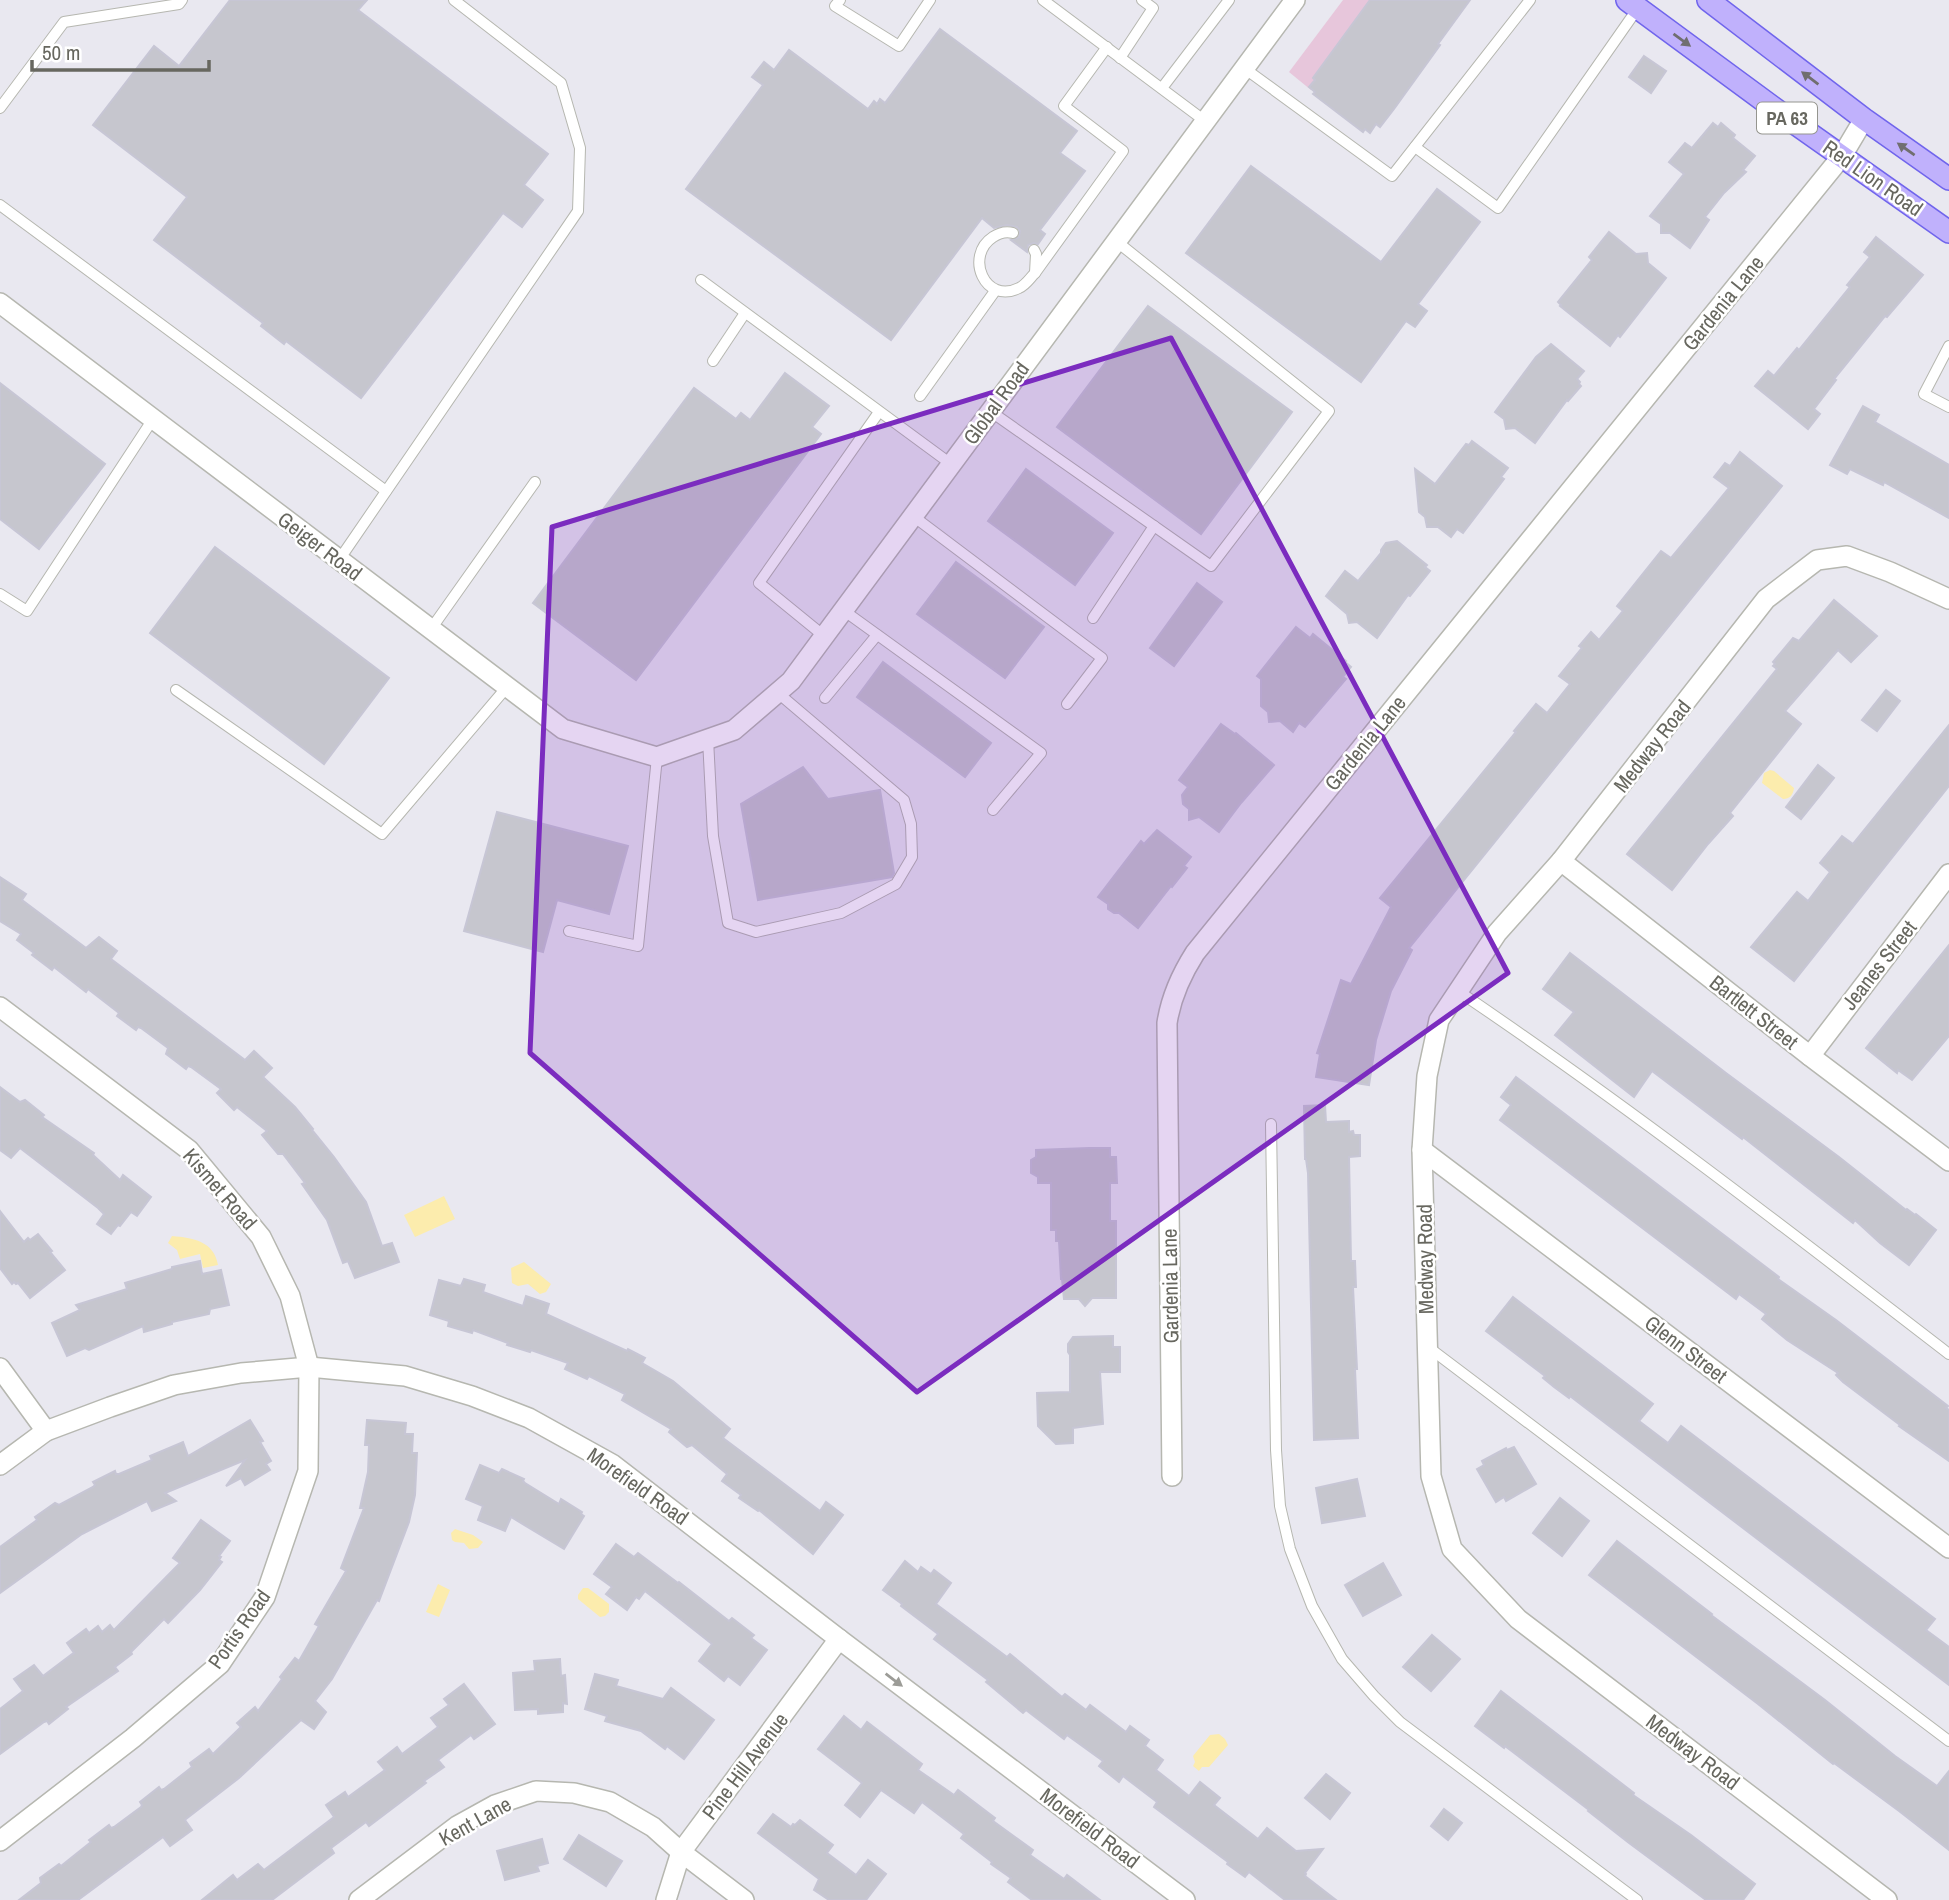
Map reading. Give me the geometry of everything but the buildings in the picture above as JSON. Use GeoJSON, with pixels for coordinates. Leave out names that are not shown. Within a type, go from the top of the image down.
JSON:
{"type":"FeatureCollection","features":[{"type":"Feature","properties":{"kind":"main road","name":"Red Lion Road"},"geometry":{"type":"LineString","coordinates":[[1708,0],[1864,119],[1949,179]]}},
{"type":"Feature","properties":{"kind":"main road","name":"Red Lion Road"},"geometry":{"type":"LineString","coordinates":[[1632,4],[1949,232]]}},
{"type":"Feature","properties":{"kind":"street","name":"Global Road"},"geometry":{"type":"LineString","coordinates":[[657,757],[734,730],[791,681],[1295,0]]}},
{"type":"Feature","properties":{"kind":"street","name":"Gardenia Lane"},"geometry":{"type":"LineString","coordinates":[[1172,1476],[1167,1023],[1170,1006],[1185,968],[1842,156],[1864,119]]}},
{"type":"Feature","properties":{"kind":"street","name":"Geiger Road"},"geometry":{"type":"LineString","coordinates":[[0,303],[563,729],[657,757]]}},
{"type":"Feature","properties":{"kind":"street","name":"Medway Road"},"geometry":{"type":"LineString","coordinates":[[1887,1900],[1518,1619],[1452,1549],[1431,1476],[1422,1150],[1427,1076],[1439,1020],[1497,933],[1561,861],[1766,599],[1817,560],[1847,556],[1949,599]]}},
{"type":"Feature","properties":{"kind":"street","name":"Bartlett Street"},"geometry":{"type":"LineString","coordinates":[[1561,861],[1949,1161]]}},
{"type":"Feature","properties":{"kind":"street","name":"Jeanes Street"},"geometry":{"type":"LineString","coordinates":[[1810,1056],[1949,874]]}},
{"type":"Feature","properties":{"kind":"street","name":"Kismet Road"},"geometry":{"type":"LineString","coordinates":[[0,1007],[189,1150],[261,1237],[290,1296],[309,1367]]}},
{"type":"Feature","properties":{"kind":"street","name":"Glenn Street"},"geometry":{"type":"LineString","coordinates":[[1422,1150],[1949,1548]]}},
{"type":"Feature","properties":{"kind":"street","name":"Morefield Road"},"geometry":{"type":"LineString","coordinates":[[0,1465],[46,1431],[174,1385],[241,1373],[309,1367],[405,1376],[472,1396],[529,1418],[612,1464],[1185,1900]]}},
{"type":"Feature","properties":{"kind":"street","name":"Portis Road"},"geometry":{"type":"LineString","coordinates":[[0,1841],[133,1738],[220,1664],[265,1597],[308,1471],[309,1367]]}},
{"type":"Feature","properties":{"kind":"street"},"geometry":{"type":"LineString","coordinates":[[0,1368],[46,1431]]}},
{"type":"Feature","properties":{"kind":"street","name":"Pine Hill Avenue"},"geometry":{"type":"LineString","coordinates":[[666,1900],[681,1852],[839,1639]]}},
{"type":"Feature","properties":{"kind":"street","name":"Kent Lane"},"geometry":{"type":"LineString","coordinates":[[359,1900],[457,1826],[495,1805],[536,1791],[574,1793],[610,1802],[653,1828],[744,1900]]}},
{"type":"Feature","properties":{"kind":"lane"},"geometry":{"type":"LineString","coordinates":[[0,108],[64,22],[179,4],[182,0]]}},
{"type":"Feature","properties":{"kind":"lane"},"geometry":{"type":"LineString","coordinates":[[339,559],[578,211],[580,148],[561,83],[454,0]]}},
{"type":"Feature","properties":{"kind":"lane"},"geometry":{"type":"LineString","coordinates":[[839,0],[835,6],[899,46],[930,0]]}},
{"type":"Feature","properties":{"kind":"lane"},"geometry":{"type":"LineString","coordinates":[[1043,0],[1205,121]]}},
{"type":"Feature","properties":{"kind":"lane"},"geometry":{"type":"LineString","coordinates":[[1120,58],[1153,8],[1142,0]]}},
{"type":"Feature","properties":{"kind":"lane"},"geometry":{"type":"LineString","coordinates":[[1162,89],[1228,0]]}},
{"type":"Feature","properties":{"kind":"lane"},"geometry":{"type":"LineString","coordinates":[[1244,68],[1392,176],[1530,0]]}},
{"type":"Feature","properties":{"kind":"lane"},"geometry":{"type":"LineString","coordinates":[[1415,147],[1498,208],[1632,4]]}},
{"type":"Feature","properties":{"kind":"lane"},"geometry":{"type":"LineString","coordinates":[[1013,233],[1009,231],[995,236],[982,246],[978,262],[983,280],[995,291],[1009,292],[1022,287],[1035,273],[1123,151],[1064,106],[1107,47]]}},
{"type":"Feature","properties":{"kind":"lane"},"geometry":{"type":"LineString","coordinates":[[0,205],[386,491]]}},
{"type":"Feature","properties":{"kind":"lane"},"geometry":{"type":"LineString","coordinates":[[990,411],[1211,566],[1329,411],[1116,241]]}},
{"type":"Feature","properties":{"kind":"lane"},"geometry":{"type":"LineString","coordinates":[[1034,250],[1035,273]]}},
{"type":"Feature","properties":{"kind":"lane"},"geometry":{"type":"LineString","coordinates":[[701,281],[951,464]]}},
{"type":"Feature","properties":{"kind":"lane"},"geometry":{"type":"LineString","coordinates":[[920,396],[995,291]]}},
{"type":"Feature","properties":{"kind":"lane"},"geometry":{"type":"LineString","coordinates":[[713,360],[745,313]]}},
{"type":"Feature","properties":{"kind":"lane"},"geometry":{"type":"LineString","coordinates":[[1949,346],[1924,394],[1949,407]]}},
{"type":"Feature","properties":{"kind":"lane"},"geometry":{"type":"LineString","coordinates":[[824,636],[759,583],[879,412]]}},
{"type":"Feature","properties":{"kind":"lane"},"geometry":{"type":"LineString","coordinates":[[0,594],[26,611],[153,419]]}},
{"type":"Feature","properties":{"kind":"lane"},"geometry":{"type":"LineString","coordinates":[[431,629],[535,482]]}},
{"type":"Feature","properties":{"kind":"lane"},"geometry":{"type":"LineString","coordinates":[[913,516],[1102,658],[1067,704]]}},
{"type":"Feature","properties":{"kind":"lane"},"geometry":{"type":"LineString","coordinates":[[1093,618],[1154,526]]}},
{"type":"Feature","properties":{"kind":"lane"},"geometry":{"type":"LineString","coordinates":[[843,610],[1041,753],[993,810]]}},
{"type":"Feature","properties":{"kind":"lane"},"geometry":{"type":"LineString","coordinates":[[825,698],[877,635]]}},
{"type":"Feature","properties":{"kind":"lane"},"geometry":{"type":"LineString","coordinates":[[176,690],[383,834],[507,687]]}},
{"type":"Feature","properties":{"kind":"lane"},"geometry":{"type":"LineString","coordinates":[[708,739],[713,836],[728,923],[756,932],[841,913],[896,884],[912,858],[911,824],[904,800],[778,693]]}},
{"type":"Feature","properties":{"kind":"lane"},"geometry":{"type":"LineString","coordinates":[[569,930],[638,946],[657,757]]}},
{"type":"Feature","properties":{"kind":"lane"},"geometry":{"type":"LineString","coordinates":[[1458,991],[1533,1042],[1949,1354]]}},
{"type":"Feature","properties":{"kind":"lane"},"geometry":{"type":"LineString","coordinates":[[1270,1124],[1276,1450],[1280,1506],[1290,1549],[1312,1606],[1342,1659],[1400,1722],[1637,1900]]}},
{"type":"Feature","properties":{"kind":"lane"},"geometry":{"type":"LineString","coordinates":[[1427,1346],[1949,1741]]}},
{"type":"Feature","properties":{"kind":"highlighted area"},"geometry":{"type":"Polygon","coordinates":[[[1171,338],[1508,973],[917,1392],[530,1053],[552,527],[1171,338]]]}},
{"type":"Feature","properties":{"kind":"shaded area"},"geometry":{"type":"Polygon","coordinates":[[[1343,0],[1377,0],[1311,90],[1289,72],[1343,0]]]}},
{"type":"Feature","properties":{"kind":"shaded area"},"geometry":{"type":"Polygon","coordinates":[[[1770,770],[1794,788],[1792,795],[1783,799],[1762,783],[1764,773],[1770,770]]]}},
{"type":"Feature","properties":{"kind":"shaded area"},"geometry":{"type":"Polygon","coordinates":[[[444,1196],[455,1219],[415,1237],[404,1215],[444,1196]]]}},
{"type":"Feature","properties":{"kind":"shaded area"},"geometry":{"type":"Polygon","coordinates":[[[172,1236],[201,1242],[212,1251],[218,1265],[203,1268],[200,1254],[180,1259],[177,1250],[168,1243],[172,1236]]]}},
{"type":"Feature","properties":{"kind":"shaded area"},"geometry":{"type":"Polygon","coordinates":[[[524,1262],[551,1284],[546,1292],[540,1294],[528,1284],[518,1286],[512,1283],[511,1268],[524,1262]]]}},
{"type":"Feature","properties":{"kind":"shaded area"},"geometry":{"type":"Polygon","coordinates":[[[455,1529],[473,1535],[483,1542],[478,1548],[469,1549],[464,1543],[452,1540],[451,1533],[455,1529]]]}},
{"type":"Feature","properties":{"kind":"shaded area"},"geometry":{"type":"Polygon","coordinates":[[[438,1584],[450,1590],[439,1617],[426,1612],[438,1584]]]}},
{"type":"Feature","properties":{"kind":"shaded area"},"geometry":{"type":"Polygon","coordinates":[[[583,1588],[588,1588],[609,1604],[609,1612],[605,1616],[600,1617],[578,1599],[583,1588]]]}},
{"type":"Feature","properties":{"kind":"shaded area"},"geometry":{"type":"Polygon","coordinates":[[[1219,1734],[1228,1745],[1209,1767],[1202,1767],[1199,1771],[1193,1766],[1193,1756],[1210,1735],[1219,1734]]]}}]}
